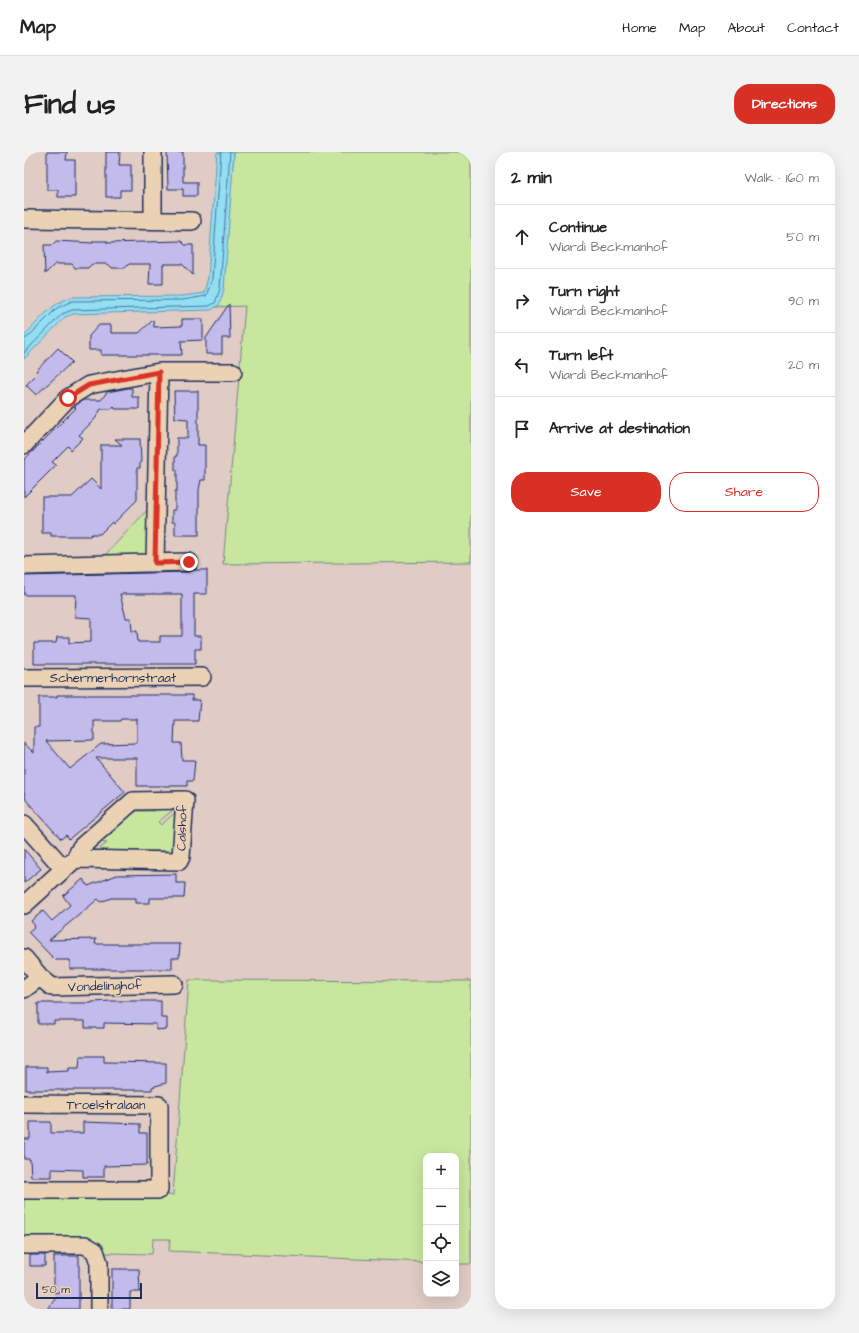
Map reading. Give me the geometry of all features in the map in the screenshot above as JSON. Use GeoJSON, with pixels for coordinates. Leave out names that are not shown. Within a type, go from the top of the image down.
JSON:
{"type":"FeatureCollection","features":[{"type":"Feature","properties":{"kind":"street"},"geometry":{"type":"LineString","coordinates":[[153,152],[153,221]]}},
{"type":"Feature","properties":{"kind":"street"},"geometry":{"type":"LineString","coordinates":[[24,220],[192,221]]}},
{"type":"Feature","properties":{"kind":"street"},"geometry":{"type":"LineString","coordinates":[[155,563],[159,372]]}},
{"type":"Feature","properties":{"kind":"street"},"geometry":{"type":"LineString","coordinates":[[24,445],[68,398],[89,385],[159,372],[233,372]]}},
{"type":"Feature","properties":{"kind":"street"},"geometry":{"type":"LineString","coordinates":[[24,566],[189,562]]}},
{"type":"Feature","properties":{"kind":"street","name":"Schermerhornstraat"},"geometry":{"type":"LineString","coordinates":[[24,678],[202,677]]}},
{"type":"Feature","properties":{"kind":"street","name":"Calshof"},"geometry":{"type":"LineString","coordinates":[[24,905],[70,864],[81,847],[133,801],[185,800],[182,857],[179,861],[70,864]]}},
{"type":"Feature","properties":{"kind":"street"},"geometry":{"type":"LineString","coordinates":[[24,824],[70,864]]}},
{"type":"Feature","properties":{"kind":"street","name":"Vondelinghof"},"geometry":{"type":"LineString","coordinates":[[24,958],[40,977],[52,987],[174,984]]}},
{"type":"Feature","properties":{"kind":"street"},"geometry":{"type":"LineString","coordinates":[[24,989],[40,977]]}},
{"type":"Feature","properties":{"kind":"street","name":"Troelstralaan"},"geometry":{"type":"LineString","coordinates":[[24,1104],[159,1105],[159,1190],[24,1190]]}},
{"type":"Feature","properties":{"kind":"street"},"geometry":{"type":"LineString","coordinates":[[24,1245],[85,1245],[95,1251],[99,1263],[99,1309]]}},
{"type":"Feature","properties":{"kind":"green space"},"geometry":{"type":"Polygon","coordinates":[[[234,152],[471,152],[471,562],[223,564],[245,306],[216,307],[219,305],[234,152]]]}},
{"type":"Feature","properties":{"kind":"green space"},"geometry":{"type":"Polygon","coordinates":[[[152,505],[150,555],[105,555],[152,505]]]}},
{"type":"Feature","properties":{"kind":"green space"},"geometry":{"type":"Polygon","coordinates":[[[165,804],[178,806],[158,822],[161,825],[178,810],[177,851],[168,855],[168,851],[123,851],[120,855],[93,854],[107,843],[99,842],[123,817],[129,816],[137,811],[154,811],[165,804]]]}},
{"type":"Feature","properties":{"kind":"green space"},"geometry":{"type":"Polygon","coordinates":[[[189,980],[471,981],[471,1264],[459,1264],[459,1153],[423,1153],[423,1262],[169,1251],[170,1239],[153,1239],[152,1254],[24,1251],[24,1197],[173,1195],[189,980]]]}},
{"type":"Feature","properties":{"kind":"water"},"geometry":{"type":"Polygon","coordinates":[[[217,152],[234,152],[224,290],[219,305],[211,310],[73,314],[65,317],[24,359],[24,336],[52,308],[72,297],[183,296],[204,293],[208,278],[217,152]]]}},
{"type":"Feature","properties":{"kind":"building"},"geometry":{"type":"Polygon","coordinates":[[[47,152],[67,152],[66,160],[75,160],[75,197],[58,197],[58,190],[47,190],[47,152]]]}},
{"type":"Feature","properties":{"kind":"building"},"geometry":{"type":"Polygon","coordinates":[[[106,152],[120,152],[119,165],[131,165],[131,190],[120,190],[120,197],[106,197],[106,152]]]}},
{"type":"Feature","properties":{"kind":"building"},"geometry":{"type":"Polygon","coordinates":[[[167,152],[183,152],[183,182],[197,182],[197,196],[183,196],[183,189],[168,189],[167,152]]]}},
{"type":"Feature","properties":{"kind":"building"},"geometry":{"type":"Polygon","coordinates":[[[56,241],[93,243],[93,241],[107,241],[107,243],[181,241],[185,245],[193,245],[193,275],[182,264],[163,264],[163,284],[149,284],[150,264],[129,264],[125,268],[112,268],[108,264],[92,264],[88,268],[75,268],[72,264],[55,264],[45,274],[44,245],[52,245],[56,241]]]}},
{"type":"Feature","properties":{"kind":"building"},"geometry":{"type":"Polygon","coordinates":[[[229,304],[230,338],[222,338],[222,354],[206,354],[206,338],[229,304]]]}},
{"type":"Feature","properties":{"kind":"building"},"geometry":{"type":"Polygon","coordinates":[[[182,319],[203,319],[203,340],[181,341],[182,355],[101,355],[101,350],[89,350],[89,336],[99,325],[111,325],[111,333],[139,333],[153,320],[154,327],[182,326],[182,319]]]}},
{"type":"Feature","properties":{"kind":"building"},"geometry":{"type":"Polygon","coordinates":[[[58,348],[72,362],[36,395],[26,385],[38,373],[36,371],[58,348]]]}},
{"type":"Feature","properties":{"kind":"building"},"geometry":{"type":"Polygon","coordinates":[[[132,388],[132,397],[139,397],[139,409],[115,409],[114,406],[111,409],[101,409],[95,419],[79,435],[83,438],[71,450],[68,446],[52,462],[56,465],[24,497],[24,460],[76,408],[74,407],[83,400],[101,400],[107,392],[132,388]]]}},
{"type":"Feature","properties":{"kind":"building"},"geometry":{"type":"Polygon","coordinates":[[[174,391],[198,391],[198,445],[205,445],[205,480],[201,480],[199,490],[199,535],[175,535],[175,522],[172,522],[172,510],[175,510],[175,491],[177,491],[175,456],[177,456],[177,438],[188,438],[188,419],[175,418],[174,391]]]}},
{"type":"Feature","properties":{"kind":"building"},"geometry":{"type":"Polygon","coordinates":[[[115,439],[140,439],[141,463],[140,462],[140,468],[137,468],[137,500],[113,524],[112,522],[100,534],[92,534],[90,536],[51,536],[51,533],[42,533],[42,497],[72,497],[91,479],[101,489],[101,445],[122,445],[115,439]]]}},
{"type":"Feature","properties":{"kind":"building"},"geometry":{"type":"Polygon","coordinates":[[[194,570],[207,570],[207,594],[194,594],[194,636],[201,636],[201,649],[195,649],[195,664],[34,664],[34,643],[56,643],[57,637],[69,637],[69,643],[91,642],[91,618],[75,617],[76,595],[24,595],[24,576],[189,572],[194,570]],[[120,594],[126,618],[131,618],[132,631],[137,631],[138,642],[160,642],[160,636],[182,636],[182,594],[120,594]]]}},
{"type":"Feature","properties":{"kind":"building"},"geometry":{"type":"Polygon","coordinates":[[[57,695],[192,695],[192,700],[200,700],[198,721],[175,721],[174,743],[181,743],[182,760],[195,760],[193,781],[187,781],[187,786],[137,786],[137,758],[96,758],[125,792],[69,839],[66,835],[61,839],[26,800],[24,792],[24,743],[34,753],[34,727],[39,727],[39,697],[57,697],[57,695]],[[121,719],[120,721],[94,721],[94,740],[46,741],[70,769],[101,744],[137,743],[137,719],[121,719]]]}},
{"type":"Feature","properties":{"kind":"building"},"geometry":{"type":"Polygon","coordinates":[[[24,849],[41,869],[24,883],[24,849]]]}},
{"type":"Feature","properties":{"kind":"building"},"geometry":{"type":"Polygon","coordinates":[[[176,874],[176,883],[185,883],[184,898],[150,898],[150,903],[136,903],[136,898],[111,898],[101,902],[98,899],[49,940],[96,939],[95,944],[180,944],[179,958],[172,958],[172,969],[70,969],[70,960],[55,960],[28,932],[35,926],[31,921],[43,911],[52,921],[70,905],[63,896],[83,879],[88,886],[117,875],[176,874]]]}},
{"type":"Feature","properties":{"kind":"building"},"geometry":{"type":"Polygon","coordinates":[[[111,1001],[161,1001],[161,1018],[167,1018],[167,1029],[156,1030],[156,1024],[104,1023],[104,1028],[85,1028],[85,1021],[54,1021],[54,1024],[38,1024],[38,1003],[92,1003],[111,1001]]]}},
{"type":"Feature","properties":{"kind":"building"},"geometry":{"type":"Polygon","coordinates":[[[80,1056],[104,1056],[104,1062],[166,1063],[166,1083],[152,1087],[152,1090],[26,1090],[26,1067],[47,1067],[47,1072],[69,1071],[69,1068],[79,1068],[80,1056]]]}},
{"type":"Feature","properties":{"kind":"building"},"geometry":{"type":"Polygon","coordinates":[[[30,1122],[51,1122],[51,1133],[83,1133],[83,1122],[140,1124],[140,1133],[147,1133],[147,1165],[104,1166],[104,1177],[83,1177],[83,1170],[52,1169],[52,1177],[31,1177],[30,1159],[24,1159],[24,1139],[30,1139],[30,1122]]]}},
{"type":"Feature","properties":{"kind":"building"},"geometry":{"type":"Polygon","coordinates":[[[30,1255],[45,1255],[45,1266],[30,1266],[30,1255]]]}},
{"type":"Feature","properties":{"kind":"building"},"geometry":{"type":"Polygon","coordinates":[[[54,1256],[79,1256],[79,1309],[48,1309],[60,1292],[54,1293],[54,1256]]]}},
{"type":"Feature","properties":{"kind":"building"},"geometry":{"type":"Polygon","coordinates":[[[112,1269],[139,1269],[140,1292],[130,1292],[130,1309],[112,1309],[112,1269]]]}},
{"type":"Feature","properties":{"kind":"route"},"geometry":{"type":"LineString","coordinates":[[68,398],[89,385],[114,379],[159,372],[158,491],[155,563],[189,562]]}}]}
